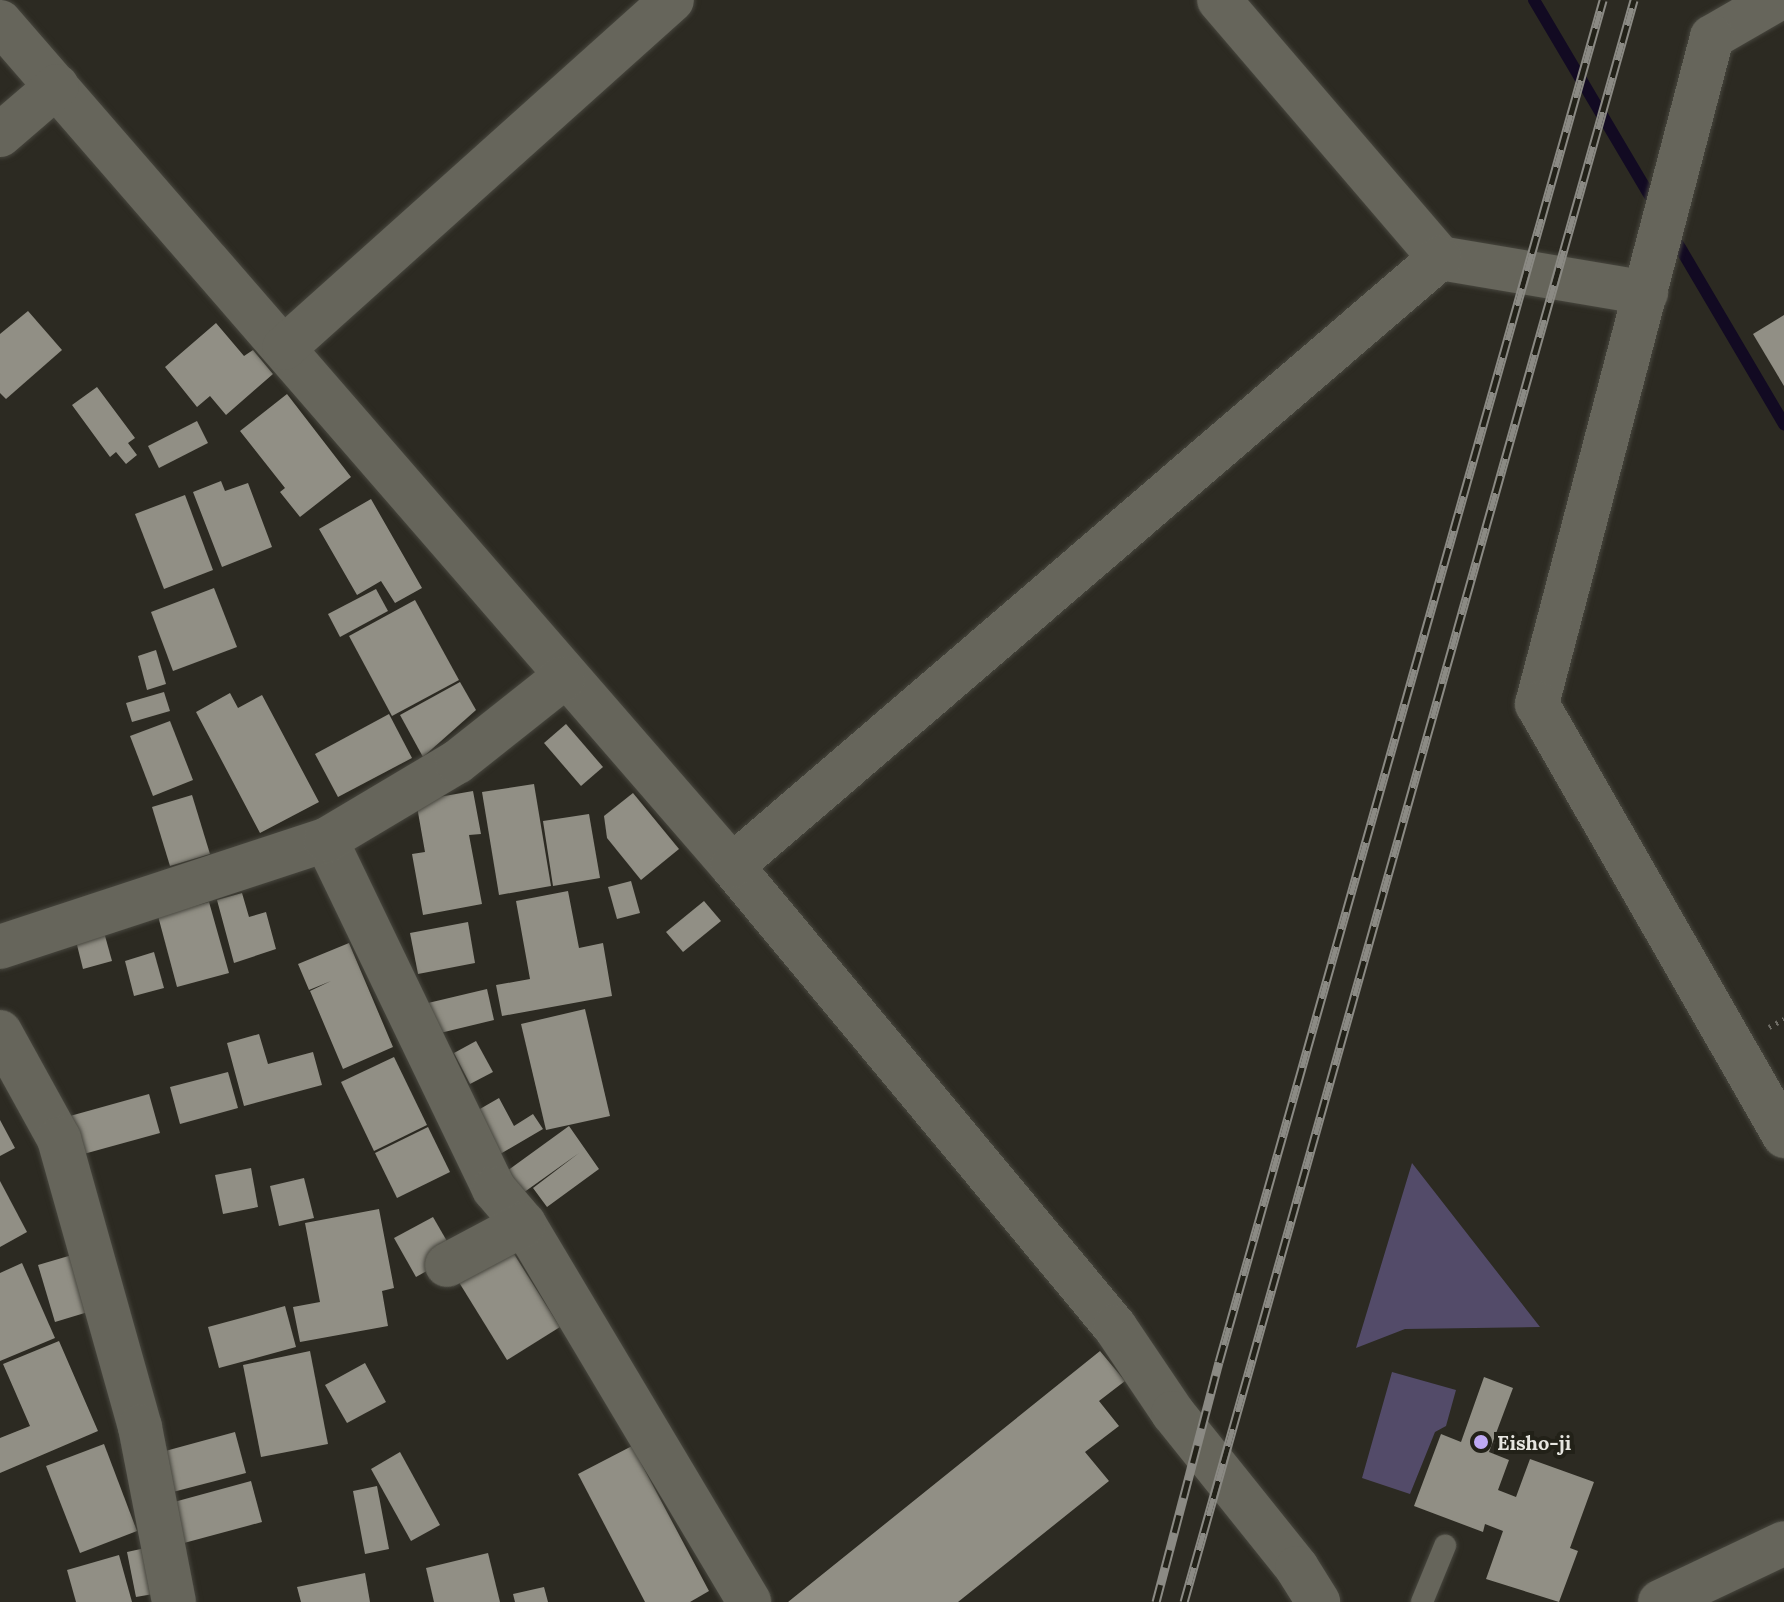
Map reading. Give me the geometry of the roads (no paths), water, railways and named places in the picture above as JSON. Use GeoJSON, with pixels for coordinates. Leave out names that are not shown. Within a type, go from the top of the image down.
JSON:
{"type":"FeatureCollection","features":[{"type":"Feature","properties":{"kind":"street"},"geometry":{"type":"LineString","coordinates":[[284,348],[672,0]]}},
{"type":"Feature","properties":{"kind":"street"},"geometry":{"type":"LineString","coordinates":[[1219,0],[1440,258],[1646,293]]}},
{"type":"Feature","properties":{"kind":"street"},"geometry":{"type":"LineString","coordinates":[[1776,0],[1712,37],[1537,704],[1784,1136]]}},
{"type":"Feature","properties":{"kind":"street"},"geometry":{"type":"LineString","coordinates":[[0,22],[284,348],[563,678],[732,866],[1115,1327],[1173,1413],[1297,1568],[1318,1602]]}},
{"type":"Feature","properties":{"kind":"street"},"geometry":{"type":"LineString","coordinates":[[0,135],[57,86]]}},
{"type":"Feature","properties":{"kind":"street"},"geometry":{"type":"LineString","coordinates":[[732,866],[1440,258]]}},
{"type":"Feature","properties":{"kind":"street"},"geometry":{"type":"LineString","coordinates":[[0,947],[326,840],[457,762],[563,678]]}},
{"type":"Feature","properties":{"kind":"street"},"geometry":{"type":"LineString","coordinates":[[326,840],[494,1189],[524,1224],[749,1602]]}},
{"type":"Feature","properties":{"kind":"street"},"geometry":{"type":"LineString","coordinates":[[0,1032],[59,1139],[140,1427],[174,1602]]}},
{"type":"Feature","properties":{"kind":"street"},"geometry":{"type":"LineString","coordinates":[[447,1265],[524,1224]]}},
{"type":"Feature","properties":{"kind":"street"},"geometry":{"type":"LineString","coordinates":[[1660,1602],[1784,1543]]}},
{"type":"Feature","properties":{"kind":"lane"},"geometry":{"type":"LineString","coordinates":[[1422,1602],[1445,1546]]}},
{"type":"Feature","properties":{"kind":"waterway"},"geometry":{"type":"LineString","coordinates":[[1534,0],[1657,208]]}},
{"type":"Feature","properties":{"kind":"waterway"},"geometry":{"type":"LineString","coordinates":[[1672,234],[1784,424]]}},
{"type":"Feature","properties":{"kind":"railway"},"geometry":{"type":"LineString","coordinates":[[1156,1602],[1219,1362],[1603,0]]}},
{"type":"Feature","properties":{"kind":"railway"},"geometry":{"type":"LineString","coordinates":[[1184,1602],[1634,0]]}},
{"type":"Feature","properties":{"kind":"place","name":"Eisho-ji"},"geometry":{"type":"Point","coordinates":[1481,1442]}}]}
